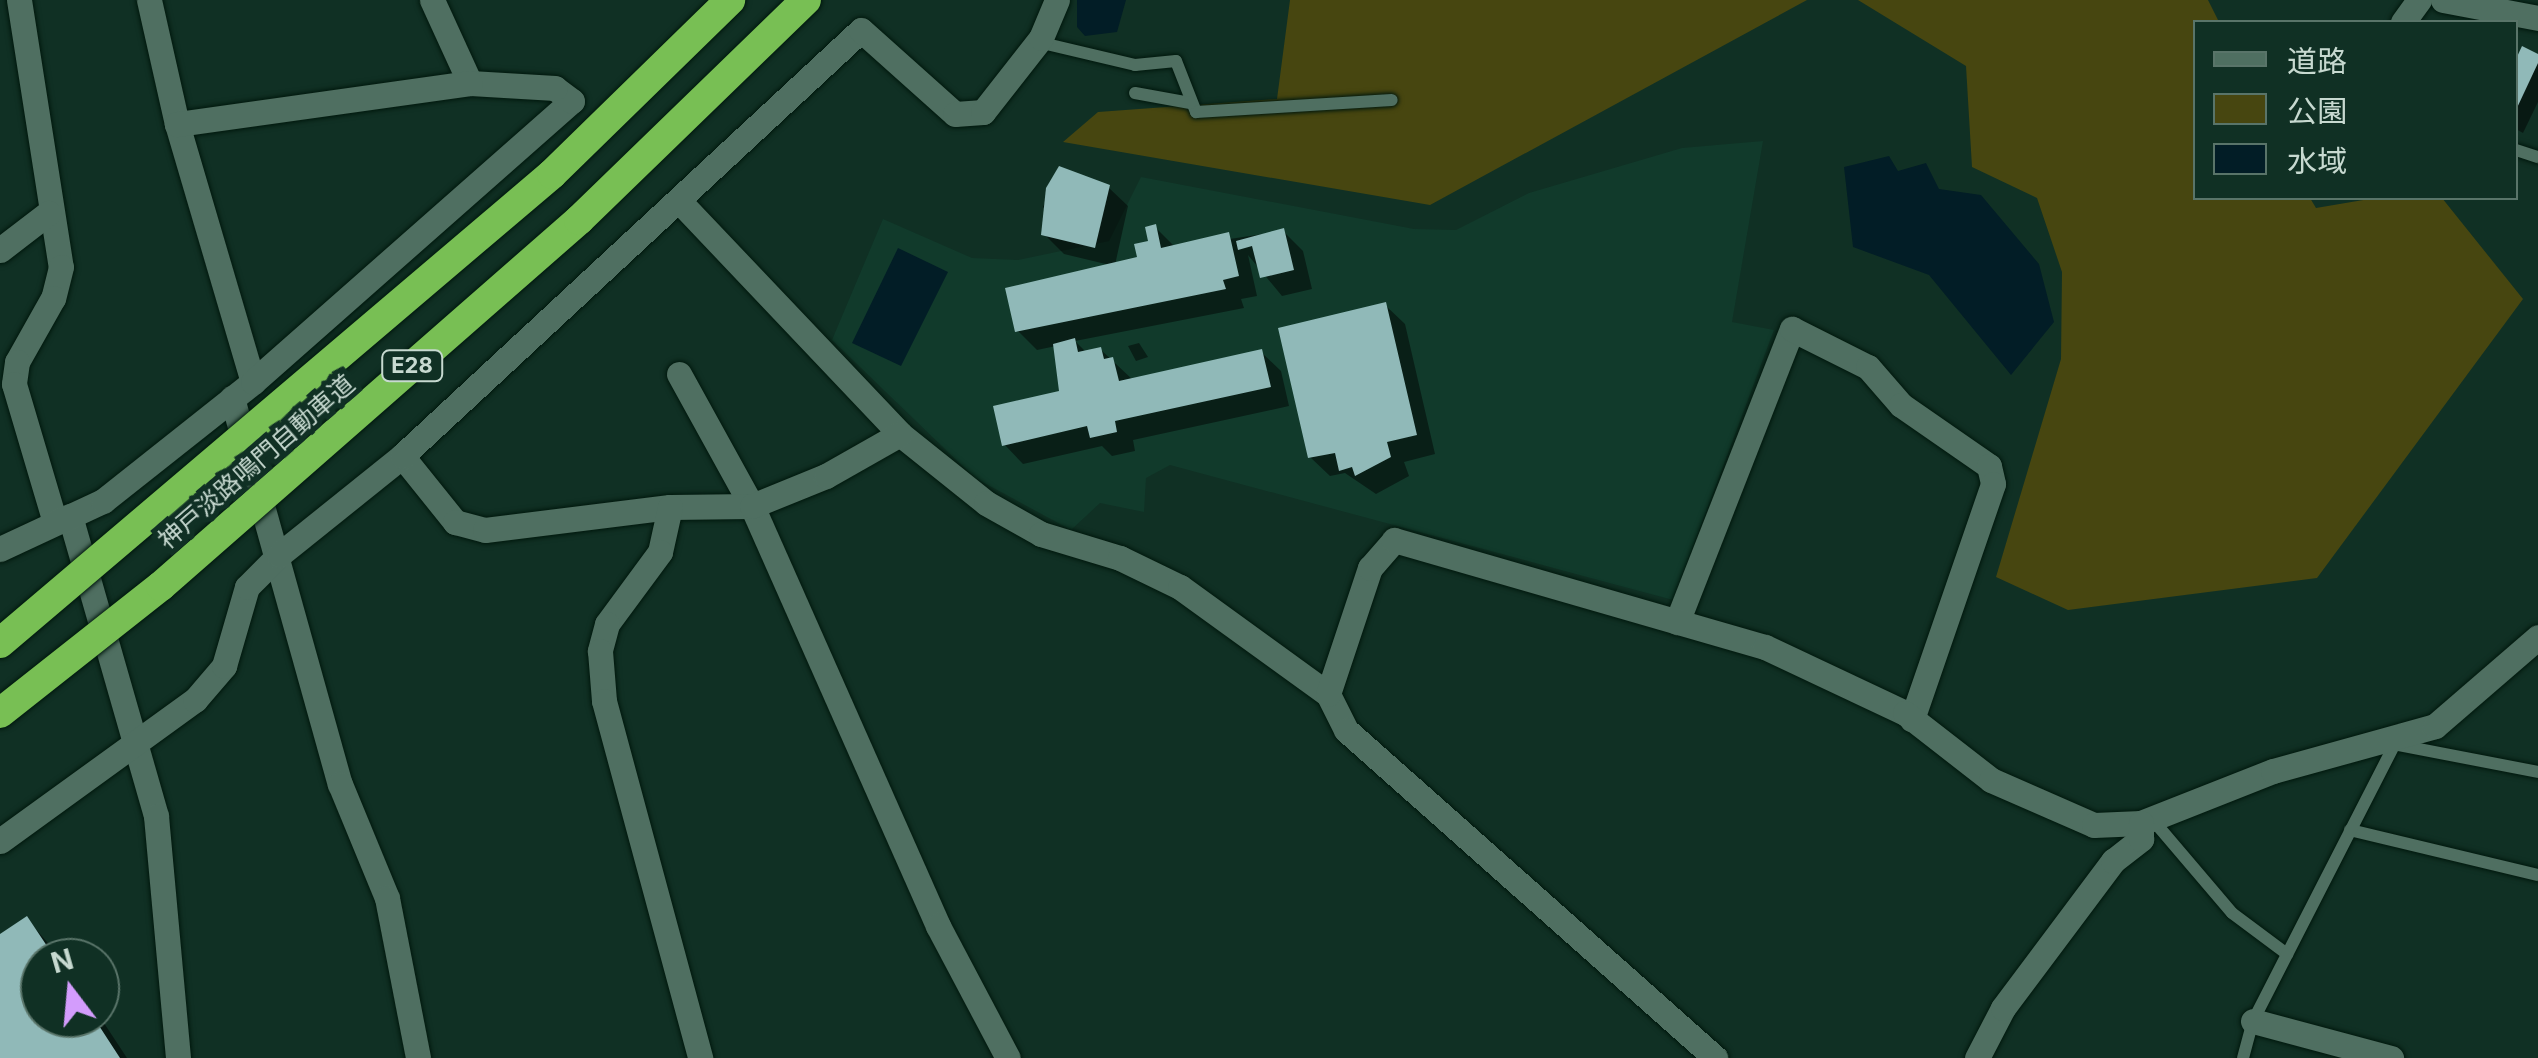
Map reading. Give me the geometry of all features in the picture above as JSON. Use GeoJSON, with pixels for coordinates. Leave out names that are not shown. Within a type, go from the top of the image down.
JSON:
{"type":"FeatureCollection","features":[{"type":"Feature","properties":{"kind":"highway","name":"神戸淡路鳴門自動車道"},"geometry":{"type":"LineString","coordinates":[[0,643],[552,174],[730,0]]}},
{"type":"Feature","properties":{"kind":"highway","name":"神戸淡路鳴門自動車道"},"geometry":{"type":"LineString","coordinates":[[0,713],[160,586],[580,220],[806,0]]}},
{"type":"Feature","properties":{"kind":"street"},"geometry":{"type":"LineString","coordinates":[[19,0],[48,213],[61,267],[53,298],[17,362],[14,384],[62,519],[156,816],[178,1058]]}},
{"type":"Feature","properties":{"kind":"street"},"geometry":{"type":"LineString","coordinates":[[149,0],[177,124],[254,382]]}},
{"type":"Feature","properties":{"kind":"street"},"geometry":{"type":"LineString","coordinates":[[432,0],[470,84]]}},
{"type":"Feature","properties":{"kind":"street"},"geometry":{"type":"LineString","coordinates":[[0,840],[195,700],[224,666],[247,587],[278,554],[402,456],[681,204],[861,30],[955,114],[984,112],[1038,42],[1057,0]]}},
{"type":"Feature","properties":{"kind":"street"},"geometry":{"type":"LineString","coordinates":[[2443,0],[2538,18]]}},
{"type":"Feature","properties":{"kind":"street"},"geometry":{"type":"LineString","coordinates":[[0,549],[103,501],[254,382],[572,101],[555,88],[470,84],[177,124]]}},
{"type":"Feature","properties":{"kind":"street"},"geometry":{"type":"LineString","coordinates":[[681,204],[900,434],[986,504],[1041,534],[1120,558],[1180,586],[1328,694],[1346,730],[1715,1058]]}},
{"type":"Feature","properties":{"kind":"street"},"geometry":{"type":"LineString","coordinates":[[0,250],[48,213]]}},
{"type":"Feature","properties":{"kind":"street"},"geometry":{"type":"LineString","coordinates":[[1677,622],[1792,329],[1868,366],[1901,405],[1988,466],[1993,484],[1912,719]]}},
{"type":"Feature","properties":{"kind":"street"},"geometry":{"type":"LineString","coordinates":[[679,374],[752,506],[938,926],[1008,1058]]}},
{"type":"Feature","properties":{"kind":"street"},"geometry":{"type":"LineString","coordinates":[[232,398],[340,784],[386,898],[418,1058]]}},
{"type":"Feature","properties":{"kind":"street"},"geometry":{"type":"LineString","coordinates":[[402,456],[455,522],[485,530],[670,507],[752,506],[826,476],[900,434]]}},
{"type":"Feature","properties":{"kind":"street"},"geometry":{"type":"LineString","coordinates":[[670,507],[660,552],[607,624],[600,651],[604,701],[700,1058]]}},
{"type":"Feature","properties":{"kind":"street"},"geometry":{"type":"LineString","coordinates":[[1328,694],[1370,568],[1394,540],[1766,647],[1912,719],[1991,780],[2094,825],[2146,821],[2274,770],[2388,742],[2435,726],[2538,637]]}},
{"type":"Feature","properties":{"kind":"street"},"geometry":{"type":"LineString","coordinates":[[1977,1058],[2003,1008],[2114,861],[2141,839],[2146,821]]}},
{"type":"Feature","properties":{"kind":"street"},"geometry":{"type":"LineString","coordinates":[[2253,1021],[2391,1058]]}},
{"type":"Feature","properties":{"kind":"lane"},"geometry":{"type":"LineString","coordinates":[[1038,42],[1134,65],[1176,61],[1196,112],[1215,115],[1392,100]]}},
{"type":"Feature","properties":{"kind":"lane"},"geometry":{"type":"LineString","coordinates":[[1134,93],[1190,102]]}},
{"type":"Feature","properties":{"kind":"lane"},"geometry":{"type":"LineString","coordinates":[[2243,1058],[2253,1021],[2350,830],[2388,742],[2538,772]]}},
{"type":"Feature","properties":{"kind":"lane"},"geometry":{"type":"LineString","coordinates":[[2146,821],[2232,914],[2287,954]]}},
{"type":"Feature","properties":{"kind":"lane"},"geometry":{"type":"LineString","coordinates":[[2350,830],[2538,876]]}},
{"type":"Feature","properties":{"kind":"shaded area"},"geometry":{"type":"Polygon","coordinates":[[[1763,141],[1732,322],[1774,330],[1673,600],[1170,465],[1146,478],[1144,512],[1100,503],[1071,530],[975,478],[832,340],[883,219],[972,258],[1018,260],[1109,241],[1141,177],[1414,229],[1456,230],[1529,193],[1682,148],[1763,141]]]}},
{"type":"Feature","properties":{"kind":"green space"},"geometry":{"type":"Polygon","coordinates":[[[1290,0],[1807,0],[1430,205],[1063,142],[1098,112],[1277,99],[1290,0]]]}},
{"type":"Feature","properties":{"kind":"green space"},"geometry":{"type":"Polygon","coordinates":[[[1858,0],[2208,0],[2218,20],[2193,20],[2193,200],[2311,200],[2316,208],[2363,200],[2444,200],[2523,299],[2317,578],[2068,610],[1996,577],[2061,359],[2062,272],[2037,198],[1972,167],[1966,66],[1858,0]]]}},
{"type":"Feature","properties":{"kind":"water"},"geometry":{"type":"Polygon","coordinates":[[[1077,0],[1126,0],[1117,32],[1085,36],[1077,27],[1077,0]]]}},
{"type":"Feature","properties":{"kind":"water"},"geometry":{"type":"Polygon","coordinates":[[[1889,156],[1898,171],[1926,163],[1939,189],[1981,195],[2039,264],[2054,322],[2011,375],[1929,275],[1853,247],[1844,167],[1889,156]]]}},
{"type":"Feature","properties":{"kind":"water"},"geometry":{"type":"Polygon","coordinates":[[[898,248],[948,272],[901,366],[852,343],[898,248]]]}},
{"type":"Feature","properties":{"kind":"building"},"geometry":{"type":"Polygon","coordinates":[[[2522,46],[2538,54],[2538,63],[2518,106],[2518,55],[2522,46]]]}},
{"type":"Feature","properties":{"kind":"building"},"geometry":{"type":"Polygon","coordinates":[[[1059,166],[1110,185],[1095,248],[1041,235],[1046,188],[1059,166]]]}},
{"type":"Feature","properties":{"kind":"building"},"geometry":{"type":"Polygon","coordinates":[[[1156,224],[1161,248],[1229,232],[1239,276],[1223,280],[1226,289],[1015,332],[1005,288],[1137,257],[1134,244],[1148,241],[1145,227],[1156,224]]]}},
{"type":"Feature","properties":{"kind":"building"},"geometry":{"type":"Polygon","coordinates":[[[1284,228],[1294,270],[1260,278],[1252,246],[1238,250],[1236,241],[1284,228]]]}},
{"type":"Feature","properties":{"kind":"building"},"geometry":{"type":"Polygon","coordinates":[[[1386,302],[1417,435],[1387,442],[1391,457],[1355,476],[1352,467],[1339,471],[1335,453],[1308,458],[1278,328],[1386,302]]]}},
{"type":"Feature","properties":{"kind":"building"},"geometry":{"type":"Polygon","coordinates":[[[1075,338],[1078,352],[1101,347],[1104,359],[1113,357],[1119,381],[1262,349],[1271,387],[1115,421],[1117,432],[1090,438],[1087,426],[1002,446],[993,406],[1059,391],[1053,344],[1075,338]]]}},
{"type":"Feature","properties":{"kind":"building"},"geometry":{"type":"Polygon","coordinates":[[[27,916],[42,938],[20,938],[20,1038],[107,1038],[120,1058],[0,1058],[0,934],[27,916]]]}}]}
